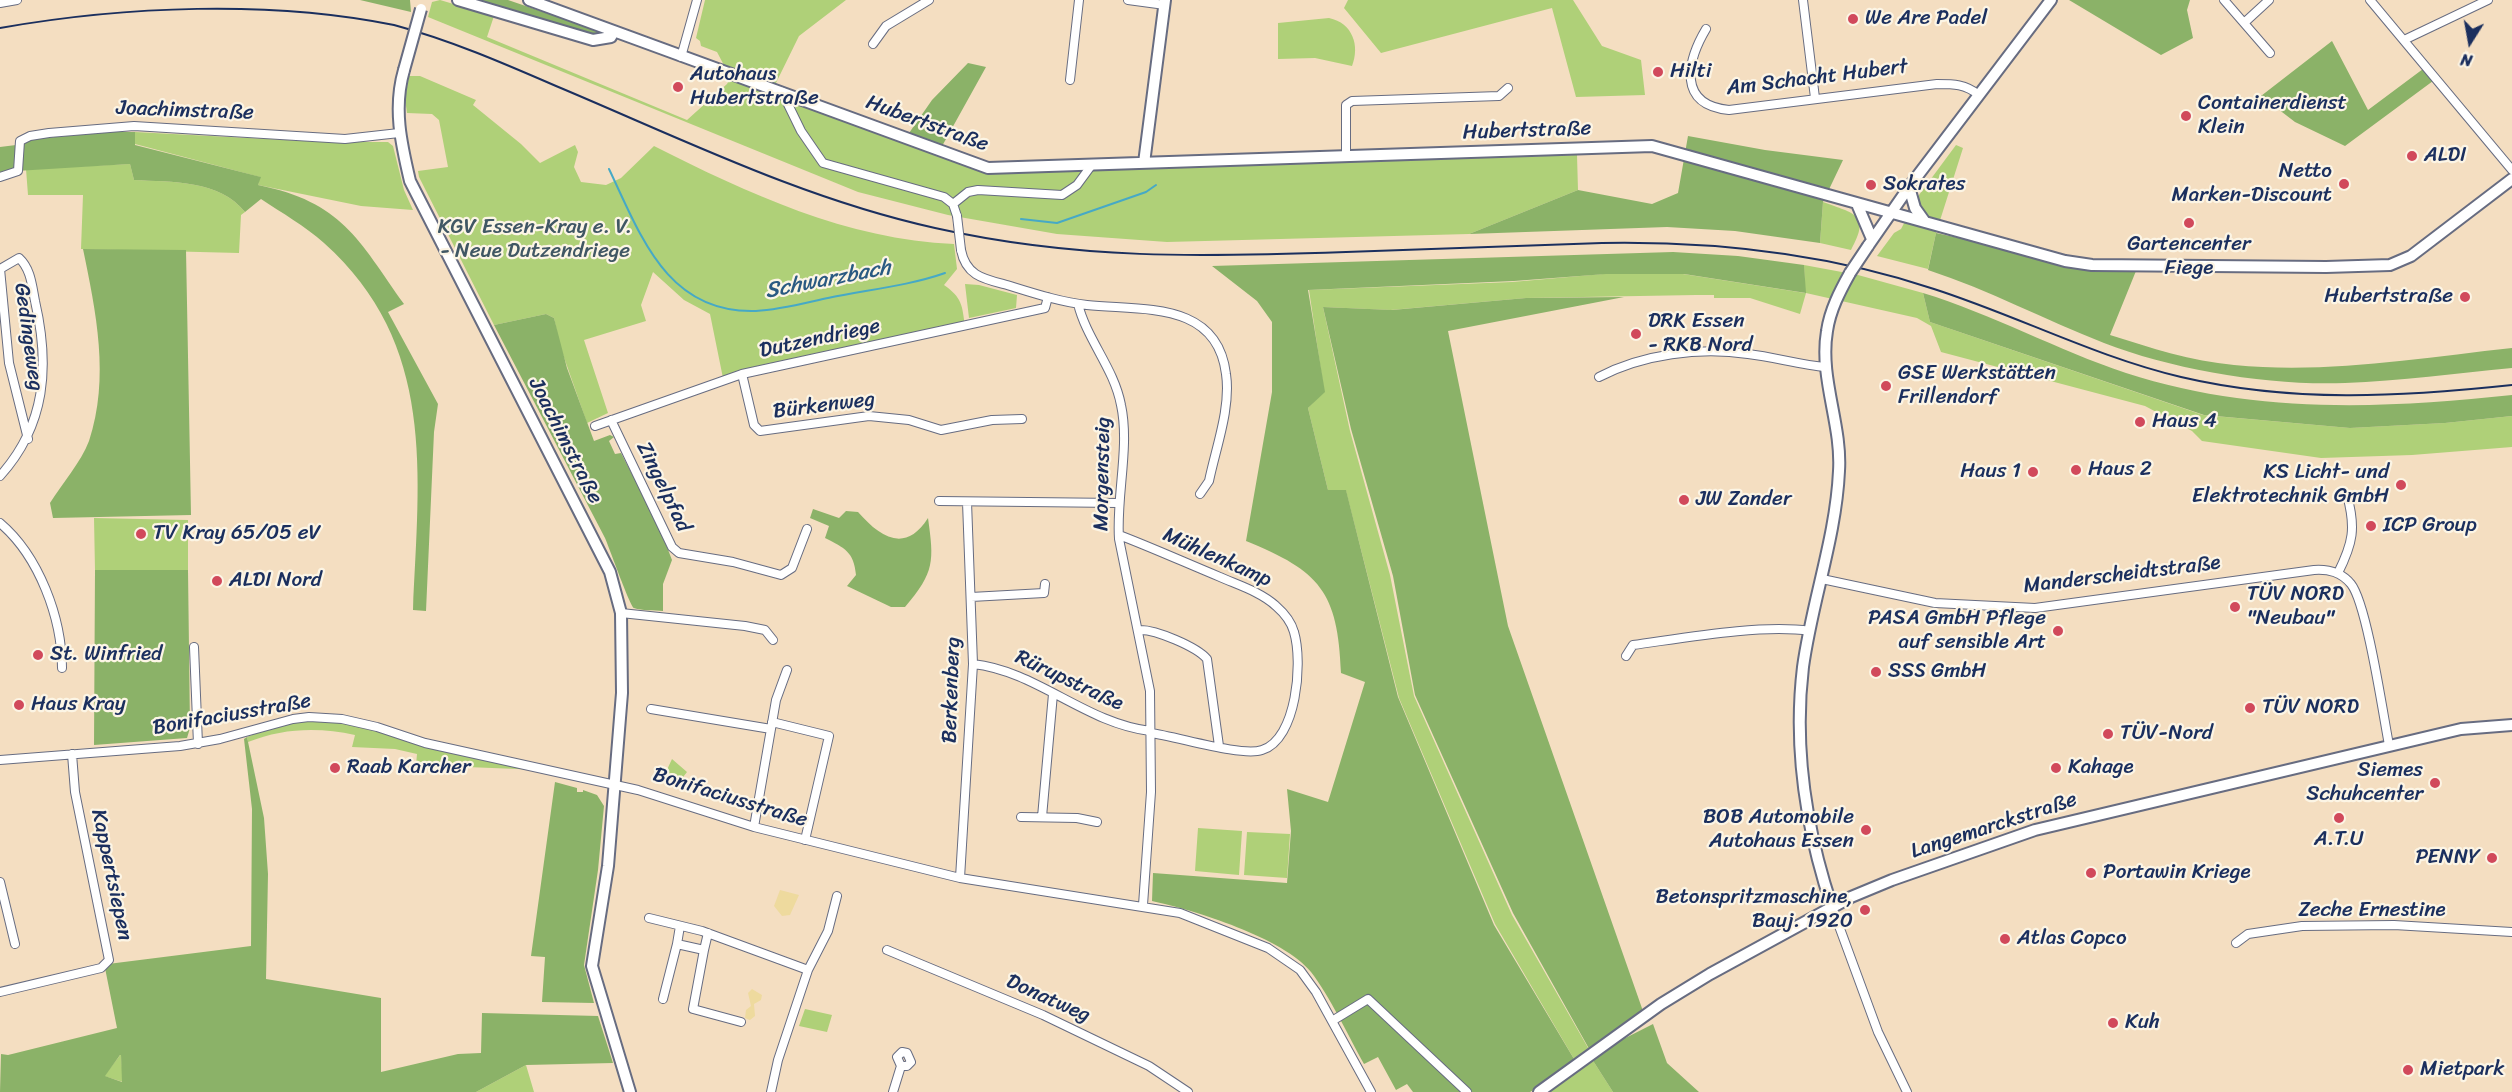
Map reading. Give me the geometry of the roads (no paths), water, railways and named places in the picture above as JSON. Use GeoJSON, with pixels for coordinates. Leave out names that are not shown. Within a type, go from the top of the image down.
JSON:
{"type":"FeatureCollection","features":[{"type":"Feature","properties":{"kind":"street"},"geometry":{"type":"LineString","coordinates":[[0,3],[17,0]]}},
{"type":"Feature","properties":{"kind":"street"},"geometry":{"type":"LineString","coordinates":[[458,0],[593,39],[612,37],[613,32]]}},
{"type":"Feature","properties":{"kind":"street","name":"Hubertstraße"},"geometry":{"type":"LineString","coordinates":[[529,0],[988,168],[1652,146],[2065,261],[2092,266],[2381,265],[2397,263],[2411,256],[2512,178]]}},
{"type":"Feature","properties":{"kind":"street"},"geometry":{"type":"LineString","coordinates":[[681,57],[697,0]]}},
{"type":"Feature","properties":{"kind":"street"},"geometry":{"type":"LineString","coordinates":[[873,44],[886,26],[928,0]]}},
{"type":"Feature","properties":{"kind":"street"},"geometry":{"type":"LineString","coordinates":[[1070,80],[1078,0]]}},
{"type":"Feature","properties":{"kind":"street"},"geometry":{"type":"LineString","coordinates":[[1128,0],[1165,3],[1144,163]]}},
{"type":"Feature","properties":{"kind":"street"},"geometry":{"type":"LineString","coordinates":[[1803,0],[1815,98]]}},
{"type":"Feature","properties":{"kind":"street"},"geometry":{"type":"LineString","coordinates":[[1907,1092],[1878,1032],[1832,907],[1811,837],[1803,789],[1800,707],[1810,631],[1822,579],[1839,469],[1837,428],[1826,367],[1827,331],[1837,297],[1870,243],[1909,187],[2050,0]]}},
{"type":"Feature","properties":{"kind":"street"},"geometry":{"type":"LineString","coordinates":[[2224,0],[2270,53]]}},
{"type":"Feature","properties":{"kind":"street"},"geometry":{"type":"LineString","coordinates":[[2244,23],[2269,0]]}},
{"type":"Feature","properties":{"kind":"street"},"geometry":{"type":"LineString","coordinates":[[2370,0],[2512,170]]}},
{"type":"Feature","properties":{"kind":"street"},"geometry":{"type":"LineString","coordinates":[[2404,40],[2488,0]]}},
{"type":"Feature","properties":{"kind":"street","name":"Joachimstraße"},"geometry":{"type":"LineString","coordinates":[[423,4],[399,92],[399,133],[410,181],[610,572],[621,612],[622,693],[616,786],[592,966],[630,1092]]}},
{"type":"Feature","properties":{"kind":"street","name":"Am Schacht Hubert"},"geometry":{"type":"LineString","coordinates":[[1706,28],[1694,49],[1689,71],[1694,91],[1705,103],[1729,110],[1937,84],[1957,84],[1968,87],[1979,95]]}},
{"type":"Feature","properties":{"kind":"street"},"geometry":{"type":"LineString","coordinates":[[1346,157],[1344,112],[1346,105],[1352,100],[1499,96],[1509,88]]}},
{"type":"Feature","properties":{"kind":"street"},"geometry":{"type":"LineString","coordinates":[[782,92],[801,131],[823,163],[944,197],[953,204],[966,266],[977,276],[1078,304],[1178,314],[1200,326],[1220,349],[1226,372],[1226,397],[1209,481],[1200,494]]}},
{"type":"Feature","properties":{"kind":"street","name":"Joachimstraße"},"geometry":{"type":"LineString","coordinates":[[0,177],[18,171],[20,141],[30,135],[134,126],[345,138],[399,133]]}},
{"type":"Feature","properties":{"kind":"street"},"geometry":{"type":"LineString","coordinates":[[953,204],[968,192],[978,190],[1062,195],[1077,185],[1091,166]]}},
{"type":"Feature","properties":{"kind":"street"},"geometry":{"type":"LineString","coordinates":[[1909,187],[1915,208],[1924,222]]}},
{"type":"Feature","properties":{"kind":"street"},"geometry":{"type":"LineString","coordinates":[[1857,204],[1866,220],[1870,243]]}},
{"type":"Feature","properties":{"kind":"street","name":"Gedingeweg"},"geometry":{"type":"LineString","coordinates":[[0,476],[28,439],[39,404],[43,374],[36,307],[24,263],[19,258],[0,269],[9,363],[28,439]]}},
{"type":"Feature","properties":{"kind":"street","name":"Dutzendriege"},"geometry":{"type":"LineString","coordinates":[[595,426],[742,374],[1045,308],[1048,297]]}},
{"type":"Feature","properties":{"kind":"street","name":"Morgensteig"},"geometry":{"type":"LineString","coordinates":[[1078,304],[1084,322],[1113,379],[1122,406],[1119,535],[1150,691],[1151,792],[1143,905]]}},
{"type":"Feature","properties":{"kind":"street"},"geometry":{"type":"LineString","coordinates":[[1599,377],[1624,364],[1709,351],[1751,354],[1826,367]]}},
{"type":"Feature","properties":{"kind":"street","name":"Bürkenweg"},"geometry":{"type":"LineString","coordinates":[[742,374],[754,425],[760,431],[862,416],[899,418],[941,430],[993,420],[1022,419]]}},
{"type":"Feature","properties":{"kind":"street","name":"Zingelpfad"},"geometry":{"type":"LineString","coordinates":[[611,420],[661,526],[672,547],[678,553],[733,562],[781,575],[792,568],[807,529]]}},
{"type":"Feature","properties":{"kind":"street"},"geometry":{"type":"LineString","coordinates":[[2347,495],[2353,516],[2352,543],[2338,573],[2351,585],[2359,600],[2389,745]]}},
{"type":"Feature","properties":{"kind":"street"},"geometry":{"type":"LineString","coordinates":[[939,501],[1118,503]]}},
{"type":"Feature","properties":{"kind":"street","name":"Berkenberg"},"geometry":{"type":"LineString","coordinates":[[960,878],[973,664],[967,502]]}},
{"type":"Feature","properties":{"kind":"street"},"geometry":{"type":"LineString","coordinates":[[0,523],[22,549],[45,590],[56,622],[62,668]]}},
{"type":"Feature","properties":{"kind":"street","name":"Mühlenkamp"},"geometry":{"type":"LineString","coordinates":[[1119,535],[1266,597],[1286,615],[1292,626],[1297,647],[1297,679],[1291,712],[1278,741],[1260,751],[1220,746],[1150,732]]}},
{"type":"Feature","properties":{"kind":"street","name":"Manderscheidtstraße"},"geometry":{"type":"LineString","coordinates":[[1822,579],[1911,600],[2013,608],[2084,603],[2314,570],[2338,573]]}},
{"type":"Feature","properties":{"kind":"street"},"geometry":{"type":"LineString","coordinates":[[971,597],[1044,593],[1045,584]]}},
{"type":"Feature","properties":{"kind":"street"},"geometry":{"type":"LineString","coordinates":[[621,612],[745,626],[765,630],[773,640]]}},
{"type":"Feature","properties":{"kind":"street"},"geometry":{"type":"LineString","coordinates":[[1139,630],[1155,632],[1200,652],[1207,659],[1220,746]]}},
{"type":"Feature","properties":{"kind":"street"},"geometry":{"type":"LineString","coordinates":[[1626,656],[1633,645],[1658,641],[1784,630],[1810,631]]}},
{"type":"Feature","properties":{"kind":"street"},"geometry":{"type":"LineString","coordinates":[[194,647],[198,744]]}},
{"type":"Feature","properties":{"kind":"street","name":"Rürupstraße"},"geometry":{"type":"LineString","coordinates":[[973,664],[1003,669],[1107,721],[1150,732]]}},
{"type":"Feature","properties":{"kind":"street"},"geometry":{"type":"LineString","coordinates":[[754,827],[778,691],[787,670]]}},
{"type":"Feature","properties":{"kind":"street"},"geometry":{"type":"LineString","coordinates":[[1042,817],[1053,694]]}},
{"type":"Feature","properties":{"kind":"street"},"geometry":{"type":"LineString","coordinates":[[651,709],[830,736],[806,840]]}},
{"type":"Feature","properties":{"kind":"street","name":"Bonifaciusstraße"},"geometry":{"type":"LineString","coordinates":[[0,760],[198,744],[293,719],[333,718],[359,722],[425,743],[638,790],[754,827],[960,878],[1143,905],[1180,913],[1268,948],[1286,958],[1300,970],[1332,1021],[1371,1092]]}},
{"type":"Feature","properties":{"kind":"street","name":"Langemarckstraße"},"geometry":{"type":"LineString","coordinates":[[1539,1092],[1661,1004],[1719,969],[1832,907],[1915,871],[2029,832],[2461,729],[2512,725]]}},
{"type":"Feature","properties":{"kind":"street","name":"Kappertsiepen"},"geometry":{"type":"LineString","coordinates":[[0,992],[101,968],[109,960],[75,792],[72,754]]}},
{"type":"Feature","properties":{"kind":"street"},"geometry":{"type":"LineString","coordinates":[[1020,817],[1098,822]]}},
{"type":"Feature","properties":{"kind":"street"},"geometry":{"type":"LineString","coordinates":[[0,882],[15,944]]}},
{"type":"Feature","properties":{"kind":"street"},"geometry":{"type":"LineString","coordinates":[[771,1092],[778,1060],[808,970],[823,943],[837,896]]}},
{"type":"Feature","properties":{"kind":"street"},"geometry":{"type":"LineString","coordinates":[[649,918],[708,933],[808,970]]}},
{"type":"Feature","properties":{"kind":"street","name":"Zeche Ernestine"},"geometry":{"type":"LineString","coordinates":[[2236,943],[2248,934],[2302,926],[2394,925],[2512,932]]}},
{"type":"Feature","properties":{"kind":"street"},"geometry":{"type":"LineString","coordinates":[[663,999],[680,926]]}},
{"type":"Feature","properties":{"kind":"street"},"geometry":{"type":"LineString","coordinates":[[708,933],[693,1009],[741,1022]]}},
{"type":"Feature","properties":{"kind":"street"},"geometry":{"type":"LineString","coordinates":[[677,944],[704,950]]}},
{"type":"Feature","properties":{"kind":"street","name":"Donatweg"},"geometry":{"type":"LineString","coordinates":[[887,950],[1043,1016],[1149,1066],[1188,1092]]}},
{"type":"Feature","properties":{"kind":"street"},"geometry":{"type":"LineString","coordinates":[[1332,1021],[1368,999],[1467,1092]]}},
{"type":"Feature","properties":{"kind":"street"},"geometry":{"type":"LineString","coordinates":[[893,1092],[901,1066]]}},
{"type":"Feature","properties":{"kind":"waterway","name":"Schwarzbach"},"geometry":{"type":"LineString","coordinates":[[609,169],[633,220],[661,266],[679,285],[700,300],[725,309],[756,311],[774,309],[902,285],[945,273]]}},
{"type":"Feature","properties":{"kind":"waterway","name":"Schwarzbach"},"geometry":{"type":"LineString","coordinates":[[1021,219],[1057,223],[1146,192],[1156,185]]}},
{"type":"Feature","properties":{"kind":"railway"},"geometry":{"type":"LineString","coordinates":[[0,28],[97,15],[197,9],[298,12],[394,25],[476,52],[743,166],[838,201],[935,228],[1039,246],[1140,254],[1190,255],[1293,254],[1602,243],[1729,247],[1812,258],[1893,277],[1965,300],[2118,359],[2149,369],[2222,385],[2264,391],[2346,395],[2387,395],[2512,385]]}},
{"type":"Feature","properties":{"kind":"place","name":"We Are Padel"},"geometry":{"type":"Point","coordinates":[1853,19]}},
{"type":"Feature","properties":{"kind":"place","name":"Hilti"},"geometry":{"type":"Point","coordinates":[1658,72]}},
{"type":"Feature","properties":{"kind":"place","name":"Autohaus Hubertstraße"},"geometry":{"type":"Point","coordinates":[678,87]}},
{"type":"Feature","properties":{"kind":"place","name":"Containerdienst Klein"},"geometry":{"type":"Point","coordinates":[2186,116]}},
{"type":"Feature","properties":{"kind":"place","name":"ALDI"},"geometry":{"type":"Point","coordinates":[2412,156]}},
{"type":"Feature","properties":{"kind":"place","name":"Netto Marken-Discount"},"geometry":{"type":"Point","coordinates":[2344,184]}},
{"type":"Feature","properties":{"kind":"place","name":"Sokrates"},"geometry":{"type":"Point","coordinates":[1871,185]}},
{"type":"Feature","properties":{"kind":"place","name":"Gartencenter Fiege"},"geometry":{"type":"Point","coordinates":[2189,223]}},
{"type":"Feature","properties":{"kind":"place","name":"Hubertstraße"},"geometry":{"type":"Point","coordinates":[2465,297]}},
{"type":"Feature","properties":{"kind":"place","name":"DRK Essen - RKB Nord"},"geometry":{"type":"Point","coordinates":[1636,334]}},
{"type":"Feature","properties":{"kind":"place","name":"GSE Werkstätten Frillendorf"},"geometry":{"type":"Point","coordinates":[1886,386]}},
{"type":"Feature","properties":{"kind":"place","name":"Haus 4"},"geometry":{"type":"Point","coordinates":[2140,422]}},
{"type":"Feature","properties":{"kind":"place","name":"Haus 2"},"geometry":{"type":"Point","coordinates":[2076,470]}},
{"type":"Feature","properties":{"kind":"place","name":"Haus 1"},"geometry":{"type":"Point","coordinates":[2033,472]}},
{"type":"Feature","properties":{"kind":"place","name":"KS Licht- und Elektrotechnik GmbH"},"geometry":{"type":"Point","coordinates":[2401,485]}},
{"type":"Feature","properties":{"kind":"place","name":"JW Zander"},"geometry":{"type":"Point","coordinates":[1684,500]}},
{"type":"Feature","properties":{"kind":"place","name":"ICP Group"},"geometry":{"type":"Point","coordinates":[2371,526]}},
{"type":"Feature","properties":{"kind":"place","name":"TV Kray 65/05 eV"},"geometry":{"type":"Point","coordinates":[141,534]}},
{"type":"Feature","properties":{"kind":"place","name":"ALDI Nord"},"geometry":{"type":"Point","coordinates":[217,581]}},
{"type":"Feature","properties":{"kind":"place","name":"TÜV NORD \"Neubau\""},"geometry":{"type":"Point","coordinates":[2235,607]}},
{"type":"Feature","properties":{"kind":"place","name":"PASA GmbH Pflege auf sensible Art"},"geometry":{"type":"Point","coordinates":[2058,631]}},
{"type":"Feature","properties":{"kind":"place","name":"St. Winfried"},"geometry":{"type":"Point","coordinates":[38,655]}},
{"type":"Feature","properties":{"kind":"place","name":"SSS GmbH"},"geometry":{"type":"Point","coordinates":[1876,672]}},
{"type":"Feature","properties":{"kind":"place","name":"Haus Kray"},"geometry":{"type":"Point","coordinates":[19,705]}},
{"type":"Feature","properties":{"kind":"place","name":"TÜV NORD"},"geometry":{"type":"Point","coordinates":[2250,708]}},
{"type":"Feature","properties":{"kind":"place","name":"TÜV-Nord"},"geometry":{"type":"Point","coordinates":[2108,734]}},
{"type":"Feature","properties":{"kind":"place","name":"Raab Karcher"},"geometry":{"type":"Point","coordinates":[335,768]}},
{"type":"Feature","properties":{"kind":"place","name":"Kahage"},"geometry":{"type":"Point","coordinates":[2056,768]}},
{"type":"Feature","properties":{"kind":"place","name":"Siemes Schuhcenter"},"geometry":{"type":"Point","coordinates":[2435,783]}},
{"type":"Feature","properties":{"kind":"place","name":"A.T.U"},"geometry":{"type":"Point","coordinates":[2339,818]}},
{"type":"Feature","properties":{"kind":"place","name":"BOB Automobile Autohaus Essen"},"geometry":{"type":"Point","coordinates":[1866,830]}},
{"type":"Feature","properties":{"kind":"place","name":"PENNY"},"geometry":{"type":"Point","coordinates":[2492,858]}},
{"type":"Feature","properties":{"kind":"place","name":"Portawin Kriege"},"geometry":{"type":"Point","coordinates":[2091,873]}},
{"type":"Feature","properties":{"kind":"place","name":"Betonspritzmaschine, Bauj. 1920"},"geometry":{"type":"Point","coordinates":[1865,910]}},
{"type":"Feature","properties":{"kind":"place","name":"Atlas Copco"},"geometry":{"type":"Point","coordinates":[2005,939]}},
{"type":"Feature","properties":{"kind":"place","name":"Kuh"},"geometry":{"type":"Point","coordinates":[2113,1023]}},
{"type":"Feature","properties":{"kind":"place","name":"Mietpark"},"geometry":{"type":"Point","coordinates":[2408,1070]}},
{"type":"Feature","properties":{"kind":"park label","name":"KGV Essen-Kray e. V. - Neue Dutzendriege"},"geometry":{"type":"Point","coordinates":[535,240]}}]}
